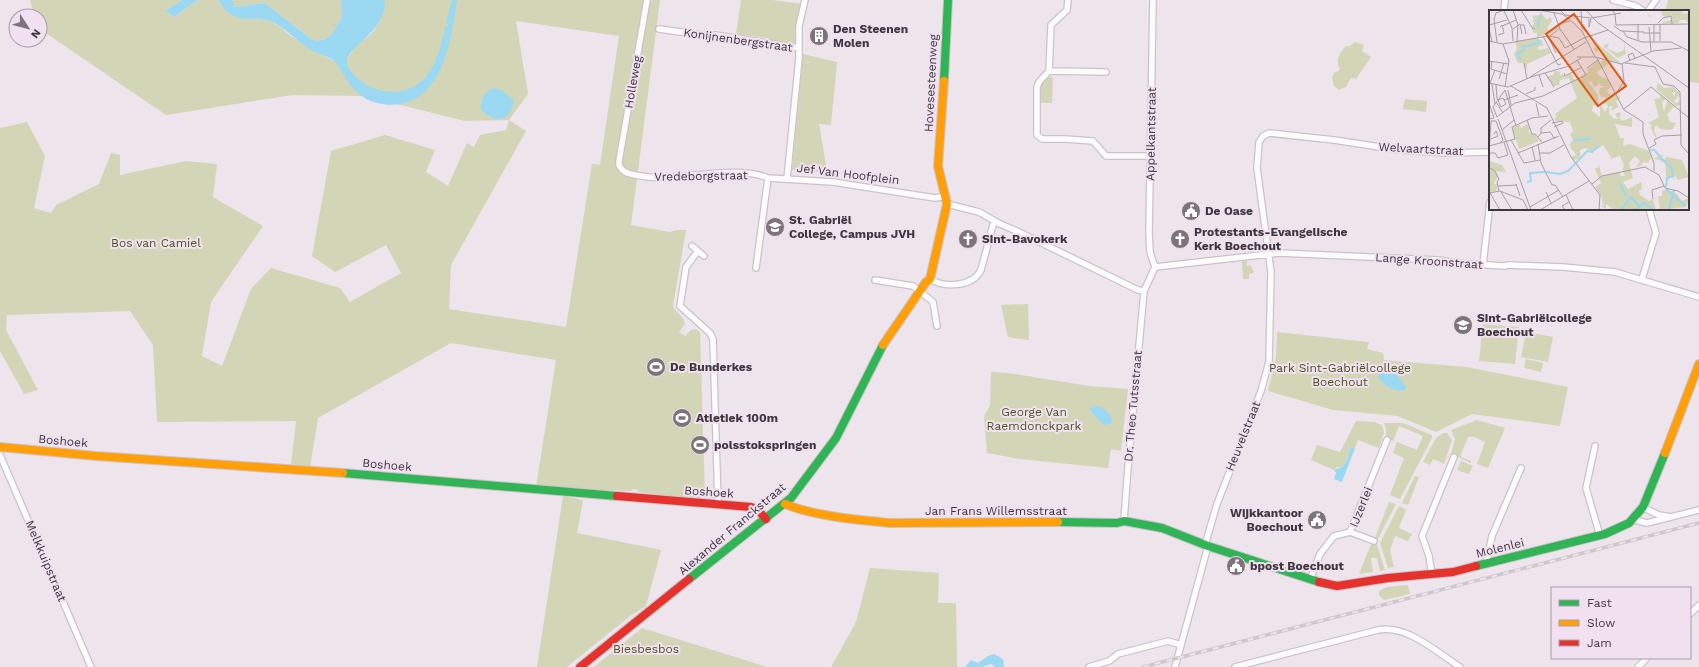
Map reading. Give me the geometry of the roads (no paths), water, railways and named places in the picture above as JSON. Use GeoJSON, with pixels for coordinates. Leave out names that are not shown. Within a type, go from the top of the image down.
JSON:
{"type":"FeatureCollection","features":[{"type":"Feature","properties":{"kind":"street","name":"Holleweg"},"geometry":{"type":"LineString","coordinates":[[619,165],[647,0]]}},
{"type":"Feature","properties":{"kind":"street"},"geometry":{"type":"LineString","coordinates":[[799,48],[799,26],[805,0]]}},
{"type":"Feature","properties":{"kind":"street","name":"Hovesesteenweg"},"geometry":{"type":"LineString","coordinates":[[947,200],[939,177],[938,166],[944,91],[948,0]]}},
{"type":"Feature","properties":{"kind":"street"},"geometry":{"type":"LineString","coordinates":[[1068,0],[1067,10],[1051,25],[1049,71],[1039,82],[1037,87],[1036,131],[1039,137],[1046,140],[1065,139],[1093,141],[1106,156],[1151,156]]}},
{"type":"Feature","properties":{"kind":"street","name":"Appelkantstraat"},"geometry":{"type":"LineString","coordinates":[[1152,0],[1149,232],[1150,252],[1155,268]]}},
{"type":"Feature","properties":{"kind":"street"},"geometry":{"type":"LineString","coordinates":[[1504,10],[1505,0]]}},
{"type":"Feature","properties":{"kind":"street"},"geometry":{"type":"LineString","coordinates":[[1613,0],[1636,6],[1642,10]]}},
{"type":"Feature","properties":{"kind":"street"},"geometry":{"type":"LineString","coordinates":[[1649,10],[1656,0]]}},
{"type":"Feature","properties":{"kind":"street","name":"Konijnenbergstraat"},"geometry":{"type":"LineString","coordinates":[[659,29],[709,36],[715,35],[757,40],[764,43],[799,48],[792,137]]}},
{"type":"Feature","properties":{"kind":"street"},"geometry":{"type":"LineString","coordinates":[[1049,71],[1106,72]]}},
{"type":"Feature","properties":{"kind":"street","name":"Welvaartstraat"},"geometry":{"type":"LineString","coordinates":[[1269,132],[1400,150],[1447,153],[1489,152]]}},
{"type":"Feature","properties":{"kind":"street","name":"Heuvelstraat"},"geometry":{"type":"LineString","coordinates":[[1176,667],[1217,504],[1261,391],[1269,362],[1272,290],[1269,253],[1257,168],[1258,147],[1263,136],[1269,132]]}},
{"type":"Feature","properties":{"kind":"street","name":"Jef Van Hoofplein"},"geometry":{"type":"LineString","coordinates":[[792,137],[787,179],[841,183],[947,200],[979,212],[994,221],[1138,290],[1144,291]]}},
{"type":"Feature","properties":{"kind":"street","name":"Vredeborgstraat"},"geometry":{"type":"LineString","coordinates":[[619,165],[624,171],[642,176],[666,178],[729,173],[761,175],[768,178],[787,179]]}},
{"type":"Feature","properties":{"kind":"street"},"geometry":{"type":"LineString","coordinates":[[756,268],[768,178]]}},
{"type":"Feature","properties":{"kind":"street"},"geometry":{"type":"LineString","coordinates":[[947,200],[930,279],[938,283],[952,284],[968,281],[977,277],[981,270],[994,221]]}},
{"type":"Feature","properties":{"kind":"street"},"geometry":{"type":"LineString","coordinates":[[1482,265],[1489,210]]}},
{"type":"Feature","properties":{"kind":"street"},"geometry":{"type":"LineString","coordinates":[[1642,279],[1656,234],[1649,210]]}},
{"type":"Feature","properties":{"kind":"street"},"geometry":{"type":"LineString","coordinates":[[692,246],[704,256]]}},
{"type":"Feature","properties":{"kind":"street"},"geometry":{"type":"LineString","coordinates":[[698,251],[686,267],[680,302],[682,309],[710,333],[713,339],[718,504]]}},
{"type":"Feature","properties":{"kind":"street","name":"Lange Kroonstraat"},"geometry":{"type":"LineString","coordinates":[[1155,268],[1269,253],[1326,254],[1434,260],[1482,265],[1585,269],[1615,272],[1699,297]]}},
{"type":"Feature","properties":{"kind":"street"},"geometry":{"type":"LineString","coordinates":[[1144,291],[1155,268]]}},
{"type":"Feature","properties":{"kind":"street","name":"Alexander Franckstraat"},"geometry":{"type":"LineString","coordinates":[[580,667],[785,504],[811,473],[836,438],[886,339],[926,282],[930,279]]}},
{"type":"Feature","properties":{"kind":"street"},"geometry":{"type":"LineString","coordinates":[[875,280],[913,286],[933,302],[937,326]]}},
{"type":"Feature","properties":{"kind":"street","name":"Dr. Theo Tutsstraat"},"geometry":{"type":"LineString","coordinates":[[1124,521],[1144,291]]}},
{"type":"Feature","properties":{"kind":"street","name":"Molenlei"},"geometry":{"type":"LineString","coordinates":[[1207,545],[1310,580],[1338,586],[1388,578],[1453,572],[1615,531],[1635,520],[1644,508],[1699,364]]}},
{"type":"Feature","properties":{"kind":"street","name":"IJzerlei"},"geometry":{"type":"LineString","coordinates":[[1310,580],[1320,554],[1334,536],[1350,532],[1387,440]]}},
{"type":"Feature","properties":{"kind":"street"},"geometry":{"type":"LineString","coordinates":[[1594,446],[1586,488],[1600,536]]}},
{"type":"Feature","properties":{"kind":"street","name":"Boshoek"},"geometry":{"type":"LineString","coordinates":[[0,447],[96,456],[351,474],[718,504],[755,508],[766,519]]}},
{"type":"Feature","properties":{"kind":"street","name":"Melkkuipstraat"},"geometry":{"type":"LineString","coordinates":[[0,455],[92,667]]}},
{"type":"Feature","properties":{"kind":"street"},"geometry":{"type":"LineString","coordinates":[[1432,575],[1429,556],[1422,536],[1454,457]]}},
{"type":"Feature","properties":{"kind":"street"},"geometry":{"type":"LineString","coordinates":[[1486,564],[1492,536],[1521,468]]}},
{"type":"Feature","properties":{"kind":"street","name":"Jan Frans Willemsstraat"},"geometry":{"type":"LineString","coordinates":[[785,504],[797,510],[867,521],[890,523],[1011,521],[1116,523],[1124,521],[1162,528],[1207,545]]}},
{"type":"Feature","properties":{"kind":"street"},"geometry":{"type":"LineString","coordinates":[[1644,508],[1659,515],[1675,517]]}},
{"type":"Feature","properties":{"kind":"street"},"geometry":{"type":"LineString","coordinates":[[1635,520],[1647,523],[1699,510]]}},
{"type":"Feature","properties":{"kind":"street"},"geometry":{"type":"LineString","coordinates":[[1350,532],[1374,541]]}},
{"type":"Feature","properties":{"kind":"street"},"geometry":{"type":"LineString","coordinates":[[1691,613],[1699,605]]}},
{"type":"Feature","properties":{"kind":"street"},"geometry":{"type":"LineString","coordinates":[[1235,667],[1389,628],[1416,639],[1460,667]]}},
{"type":"Feature","properties":{"kind":"street"},"geometry":{"type":"LineString","coordinates":[[1089,667],[1109,661],[1118,654],[1168,641],[1181,645]]}},
{"type":"Feature","properties":{"kind":"street"},"geometry":{"type":"LineString","coordinates":[[1638,667],[1646,659]]}},
{"type":"Feature","properties":{"kind":"water"},"geometry":{"type":"Polygon","coordinates":[[[182,0],[198,0],[174,17],[165,11],[182,0]]]}},
{"type":"Feature","properties":{"kind":"water"},"geometry":{"type":"Polygon","coordinates":[[[218,0],[232,0],[235,7],[265,3],[311,39],[317,41],[325,39],[331,35],[342,17],[341,0],[385,0],[384,11],[380,21],[352,51],[348,57],[347,63],[354,75],[364,83],[372,88],[390,92],[407,90],[423,80],[428,74],[438,55],[445,27],[448,27],[448,24],[446,23],[452,0],[457,0],[448,47],[443,63],[436,77],[427,90],[415,99],[400,104],[391,105],[377,103],[362,96],[346,79],[334,61],[326,56],[312,51],[278,25],[271,21],[238,18],[228,12],[218,0]]]}},
{"type":"Feature","properties":{"kind":"water"},"geometry":{"type":"Polygon","coordinates":[[[492,88],[501,90],[513,99],[513,106],[504,118],[496,119],[485,113],[480,108],[484,95],[492,88]]]}},
{"type":"Feature","properties":{"kind":"water"},"geometry":{"type":"Polygon","coordinates":[[[1388,369],[1394,371],[1406,387],[1405,390],[1390,388],[1378,378],[1380,370],[1388,369]]]}},
{"type":"Feature","properties":{"kind":"water"},"geometry":{"type":"Polygon","coordinates":[[[1093,406],[1106,410],[1110,415],[1112,422],[1107,425],[1102,423],[1091,410],[1090,408],[1093,406]]]}},
{"type":"Feature","properties":{"kind":"water"},"geometry":{"type":"Polygon","coordinates":[[[1350,447],[1355,448],[1342,482],[1334,479],[1336,473],[1334,470],[1342,467],[1348,458],[1350,447]]]}},
{"type":"Feature","properties":{"kind":"water"},"geometry":{"type":"Polygon","coordinates":[[[994,654],[1003,659],[1004,667],[995,667],[991,664],[982,667],[965,667],[971,660],[978,663],[994,654]]]}},
{"type":"Feature","properties":{"kind":"railway"},"geometry":{"type":"LineString","coordinates":[[1143,667],[1699,523]]}},
{"type":"Feature","properties":{"kind":"place","name":"Den Steenen Molen"},"geometry":{"type":"Point","coordinates":[819,36]}},
{"type":"Feature","properties":{"kind":"place","name":"De Oase"},"geometry":{"type":"Point","coordinates":[1191,211]}},
{"type":"Feature","properties":{"kind":"place","name":"St. Gabriël College, Campus JVH"},"geometry":{"type":"Point","coordinates":[775,227]}},
{"type":"Feature","properties":{"kind":"place","name":"Sint-Bavokerk"},"geometry":{"type":"Point","coordinates":[968,239]}},
{"type":"Feature","properties":{"kind":"place","name":"Protestants-Evangelische Kerk Boechout"},"geometry":{"type":"Point","coordinates":[1180,239]}},
{"type":"Feature","properties":{"kind":"place","name":"Sint-Gabriëlcollege Boechout"},"geometry":{"type":"Point","coordinates":[1463,325]}},
{"type":"Feature","properties":{"kind":"place","name":"De Bunderkes"},"geometry":{"type":"Point","coordinates":[656,367]}},
{"type":"Feature","properties":{"kind":"place","name":"Atletiek 100m"},"geometry":{"type":"Point","coordinates":[682,418]}},
{"type":"Feature","properties":{"kind":"place","name":"polsstokspringen"},"geometry":{"type":"Point","coordinates":[700,445]}},
{"type":"Feature","properties":{"kind":"place","name":"Wijkkantoor Boechout"},"geometry":{"type":"Point","coordinates":[1317,520]}},
{"type":"Feature","properties":{"kind":"place","name":"bpost Boechout"},"geometry":{"type":"Point","coordinates":[1236,566]}},
{"type":"Feature","properties":{"kind":"park label","name":"Bos van Camiel"},"geometry":{"type":"Point","coordinates":[156,243]}},
{"type":"Feature","properties":{"kind":"park label","name":"Park Sint-Gabriëlcollege Boechout"},"geometry":{"type":"Point","coordinates":[1340,375]}},
{"type":"Feature","properties":{"kind":"park label","name":"George Van Raemdonckpark"},"geometry":{"type":"Point","coordinates":[1034,419]}},
{"type":"Feature","properties":{"kind":"park label","name":"Biesbesbos"},"geometry":{"type":"Point","coordinates":[646,649]}}]}
